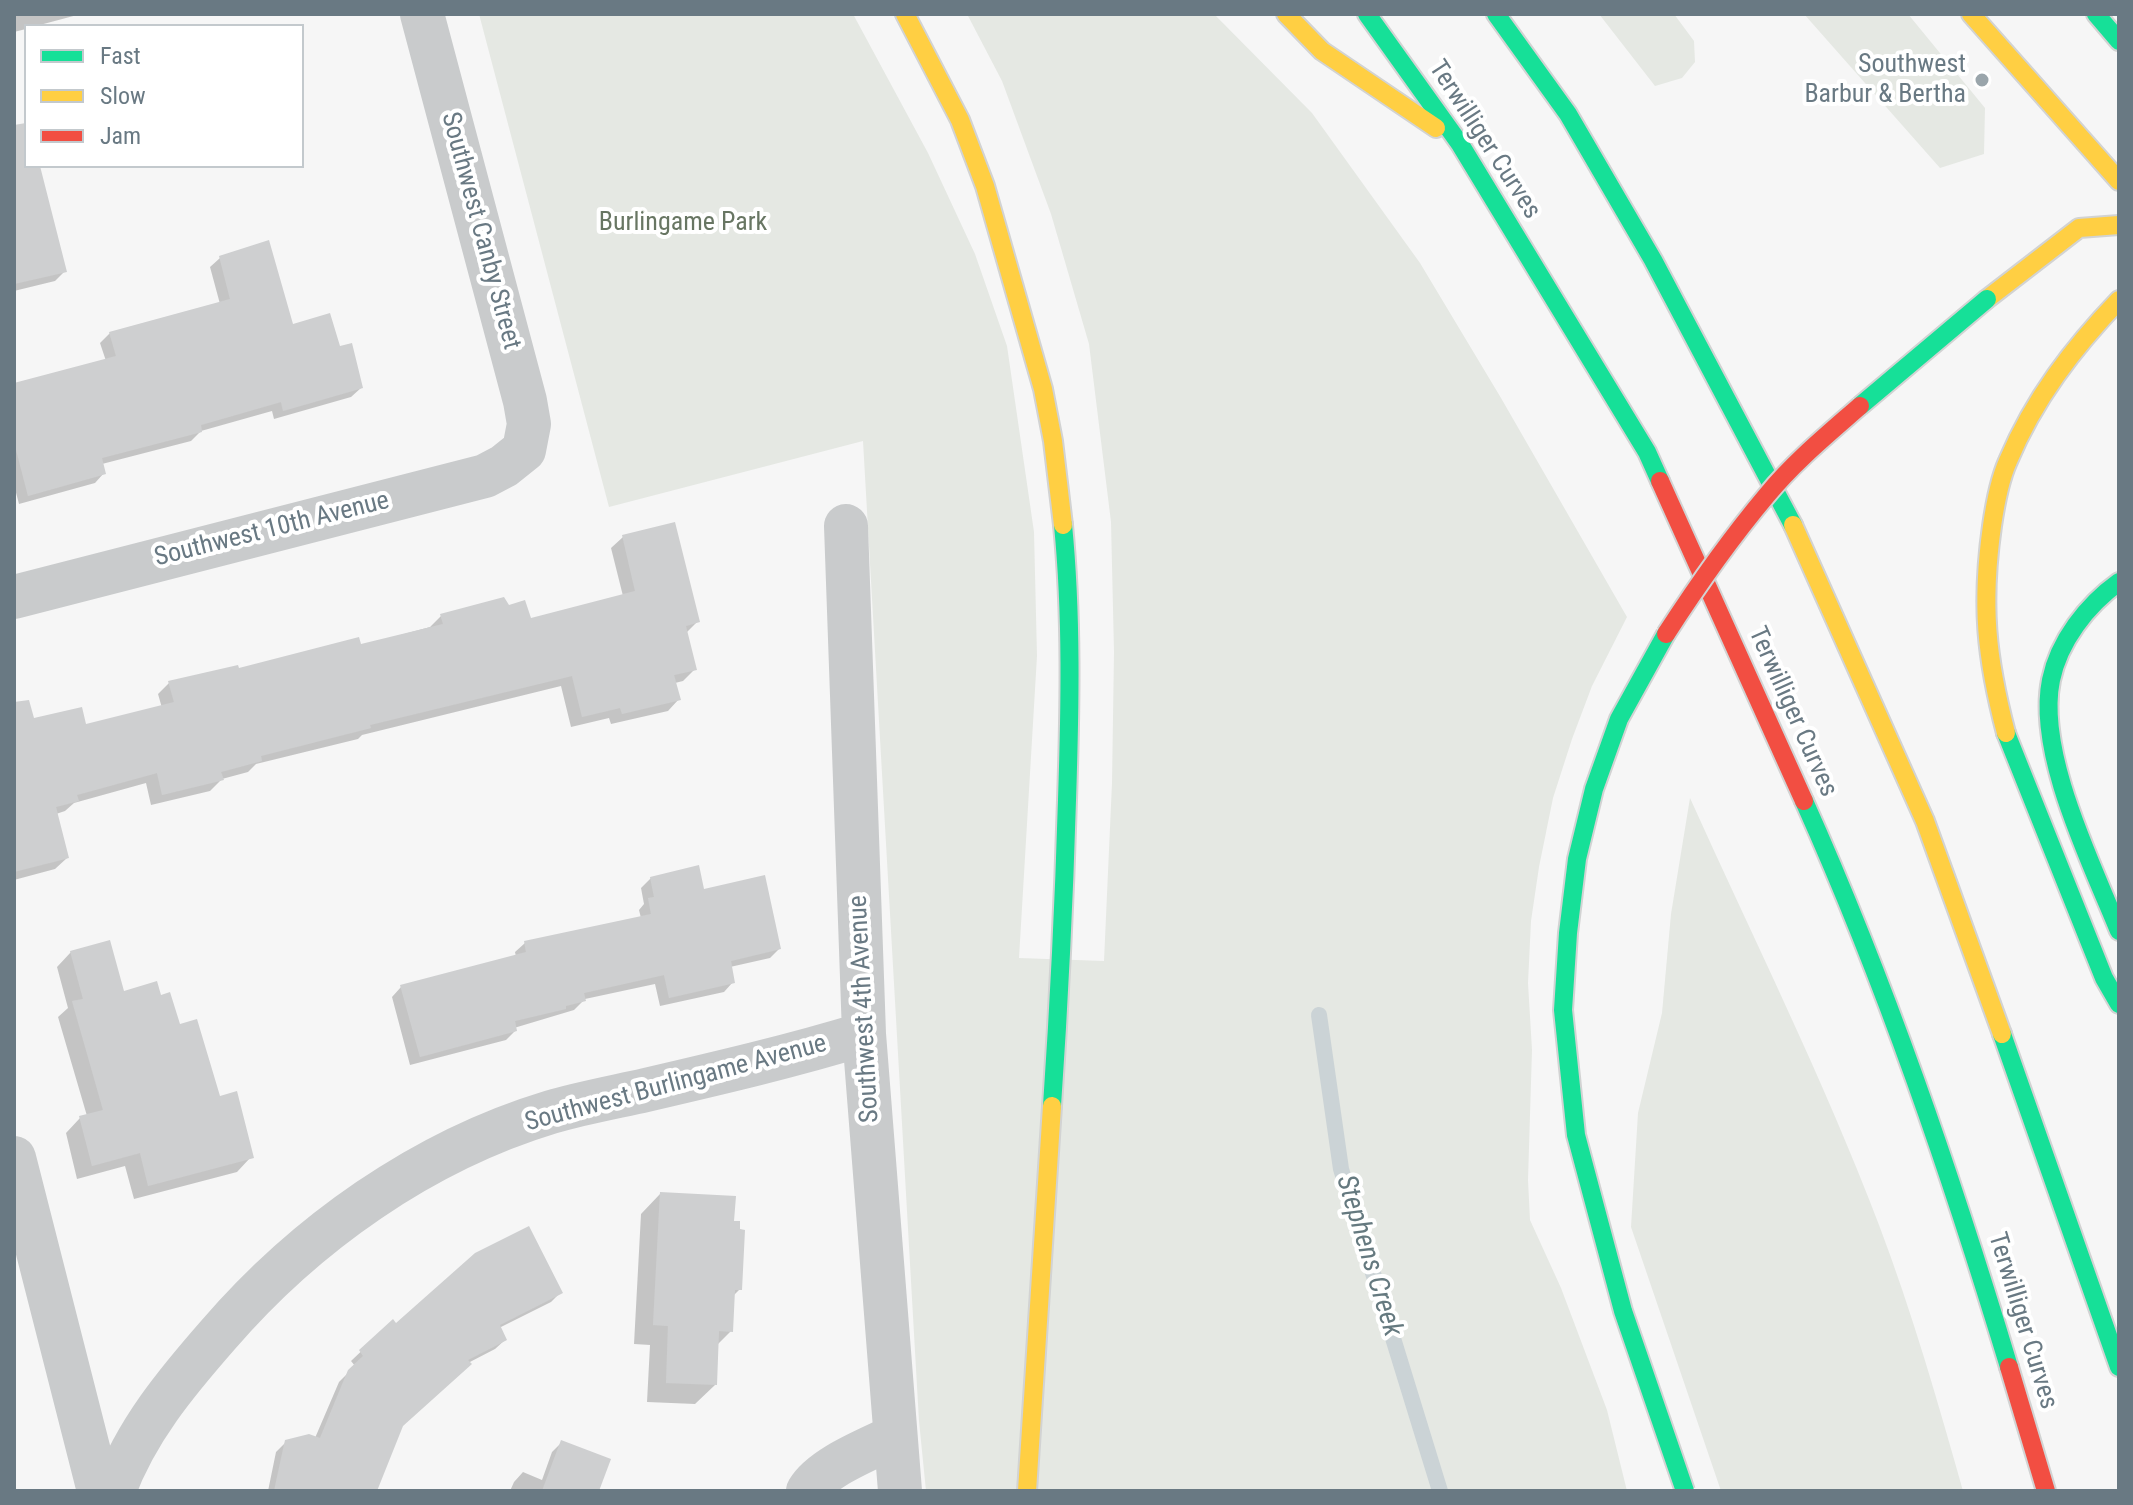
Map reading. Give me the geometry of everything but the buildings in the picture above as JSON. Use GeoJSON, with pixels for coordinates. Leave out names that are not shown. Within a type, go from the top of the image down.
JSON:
{"type":"FeatureCollection","features":[{"type":"Feature","properties":{"kind":"main road"},"geometry":{"type":"LineString","coordinates":[[905,14],[942,83],[975,157],[1031,345],[1053,441],[1065,543],[1068,764],[1061,959],[1027,1491]]}},
{"type":"Feature","properties":{"kind":"main road"},"geometry":{"type":"LineString","coordinates":[[1286,14],[1322,51],[1460,144]]}},
{"type":"Feature","properties":{"kind":"main road","name":"Terwilliger Curves"},"geometry":{"type":"LineString","coordinates":[[1367,14],[1460,144],[1647,452],[1814,824],[1895,1022],[1966,1225],[2046,1491]]}},
{"type":"Feature","properties":{"kind":"main road"},"geometry":{"type":"LineString","coordinates":[[1496,14],[1568,114],[1645,247],[1802,543],[1925,821],[2119,1367]]}},
{"type":"Feature","properties":{"kind":"main road"},"geometry":{"type":"LineString","coordinates":[[1971,14],[2119,181]]}},
{"type":"Feature","properties":{"kind":"main road"},"geometry":{"type":"LineString","coordinates":[[2096,14],[2119,41]]}},
{"type":"Feature","properties":{"kind":"main road"},"geometry":{"type":"LineString","coordinates":[[1685,1491],[1623,1311],[1576,1135],[1563,1010],[1577,859],[1594,789],[1619,719],[1655,650],[1707,571],[1768,493],[1815,445],[1987,299],[2079,228],[2119,225]]}},
{"type":"Feature","properties":{"kind":"main road"},"geometry":{"type":"LineString","coordinates":[[2119,300],[2080,341],[2046,388],[2007,462],[1995,506],[1989,547],[1985,626],[1994,687],[2007,738],[2104,978],[2119,1004]]}},
{"type":"Feature","properties":{"kind":"main road"},"geometry":{"type":"LineString","coordinates":[[2119,582],[2108,589],[2077,622],[2061,649],[2048,690],[2050,730],[2057,767],[2119,931]]}},
{"type":"Feature","properties":{"kind":"street","name":"Southwest Canby Street"},"geometry":{"type":"LineString","coordinates":[[422,14],[525,401],[529,424],[524,450]]}},
{"type":"Feature","properties":{"kind":"street","name":"Southwest 10th Avenue"},"geometry":{"type":"LineString","coordinates":[[14,597],[485,476],[524,450]]}},
{"type":"Feature","properties":{"kind":"street","name":"Southwest 4th Avenue"},"geometry":{"type":"LineString","coordinates":[[846,526],[864,1034],[900,1491]]}},
{"type":"Feature","properties":{"kind":"street","name":"Southwest Burlingame Avenue"},"geometry":{"type":"LineString","coordinates":[[114,1491],[125,1462],[150,1418],[249,1299],[313,1241],[369,1200],[428,1165],[488,1136],[551,1113],[794,1055],[864,1034]]}},
{"type":"Feature","properties":{"kind":"street"},"geometry":{"type":"LineString","coordinates":[[14,1158],[99,1491]]}},
{"type":"Feature","properties":{"kind":"street"},"geometry":{"type":"LineString","coordinates":[[808,1491],[830,1470],[895,1436]]}},
{"type":"Feature","properties":{"kind":"green space","name":"Burlingame Park"},"geometry":{"type":"Polygon","coordinates":[[[479,14],[853,14],[928,153],[975,254],[1007,346],[1034,532],[1037,656],[1019,958],[1104,961],[1112,783],[1114,652],[1111,522],[1089,344],[1051,214],[1002,81],[967,14],[1214,14],[1312,113],[1420,263],[1627,617],[1592,686],[1572,739],[1553,798],[1539,867],[1531,921],[1528,983],[1532,1050],[1528,1180],[1530,1220],[1561,1288],[1607,1410],[1627,1491],[926,1491],[919,1421],[863,441],[609,507],[479,14]]]}},
{"type":"Feature","properties":{"kind":"green space"},"geometry":{"type":"Polygon","coordinates":[[[1599,14],[1674,14],[1694,41],[1695,62],[1682,78],[1655,86],[1599,14]]]}},
{"type":"Feature","properties":{"kind":"green space"},"geometry":{"type":"Polygon","coordinates":[[[1804,14],[1908,14],[1985,108],[1984,154],[1940,168],[1804,14]]]}},
{"type":"Feature","properties":{"kind":"green space"},"geometry":{"type":"Polygon","coordinates":[[[1690,798],[1858,1171],[1913,1324],[1963,1491],[1721,1491],[1631,1227],[1638,1113],[1662,1013],[1671,914],[1690,798]]]}},
{"type":"Feature","properties":{"kind":"waterway","name":"Stephens Creek"},"geometry":{"type":"LineString","coordinates":[[1319,1015],[1341,1169],[1440,1491]]}},
{"type":"Feature","properties":{"kind":"traffic: fast"},"geometry":{"type":"LineString","coordinates":[[1367,14],[1460,144],[1647,452],[1660,481]]}},
{"type":"Feature","properties":{"kind":"traffic: fast"},"geometry":{"type":"LineString","coordinates":[[1496,14],[1568,114],[1653,260],[1793,525]]}},
{"type":"Feature","properties":{"kind":"traffic: fast"},"geometry":{"type":"LineString","coordinates":[[2096,14],[2119,41]]}},
{"type":"Feature","properties":{"kind":"traffic: fast"},"geometry":{"type":"LineString","coordinates":[[1860,406],[1987,299]]}},
{"type":"Feature","properties":{"kind":"traffic: fast"},"geometry":{"type":"LineString","coordinates":[[1052,1106],[1069,731],[1069,628],[1063,525]]}},
{"type":"Feature","properties":{"kind":"traffic: fast"},"geometry":{"type":"LineString","coordinates":[[2119,582],[2086,613],[2060,651],[2051,680],[2049,709],[2052,741],[2069,808],[2119,931]]}},
{"type":"Feature","properties":{"kind":"traffic: fast"},"geometry":{"type":"LineString","coordinates":[[1666,634],[1619,719],[1594,789],[1577,859],[1563,1010],[1576,1135],[1623,1311],[1685,1491]]}},
{"type":"Feature","properties":{"kind":"traffic: fast"},"geometry":{"type":"LineString","coordinates":[[2006,733],[2104,978],[2119,1004]]}},
{"type":"Feature","properties":{"kind":"traffic: fast"},"geometry":{"type":"LineString","coordinates":[[1804,801],[1916,1081],[2009,1367]]}},
{"type":"Feature","properties":{"kind":"traffic: fast"},"geometry":{"type":"LineString","coordinates":[[2002,1034],[2119,1367]]}},
{"type":"Feature","properties":{"kind":"traffic: slow"},"geometry":{"type":"LineString","coordinates":[[905,14],[960,120],[985,186],[1043,389],[1063,525]]}},
{"type":"Feature","properties":{"kind":"traffic: slow"},"geometry":{"type":"LineString","coordinates":[[1286,14],[1322,51],[1436,128]]}},
{"type":"Feature","properties":{"kind":"traffic: slow"},"geometry":{"type":"LineString","coordinates":[[1971,14],[2119,181]]}},
{"type":"Feature","properties":{"kind":"traffic: slow"},"geometry":{"type":"LineString","coordinates":[[1987,299],[2079,228],[2119,225]]}},
{"type":"Feature","properties":{"kind":"traffic: slow"},"geometry":{"type":"LineString","coordinates":[[2006,733],[1990,655],[1986,606],[1993,518],[2000,485],[2018,438],[2042,395],[2119,300]]}},
{"type":"Feature","properties":{"kind":"traffic: slow"},"geometry":{"type":"LineString","coordinates":[[1793,525],[1925,821],[2002,1034]]}},
{"type":"Feature","properties":{"kind":"traffic: slow"},"geometry":{"type":"LineString","coordinates":[[1027,1491],[1052,1106]]}},
{"type":"Feature","properties":{"kind":"traffic: jam"},"geometry":{"type":"LineString","coordinates":[[1666,634],[1714,563],[1777,483],[1860,406]]}},
{"type":"Feature","properties":{"kind":"traffic: jam"},"geometry":{"type":"LineString","coordinates":[[1660,481],[1804,801]]}},
{"type":"Feature","properties":{"kind":"traffic: jam"},"geometry":{"type":"LineString","coordinates":[[2009,1367],[2046,1491]]}},
{"type":"Feature","properties":{"kind":"place","name":"Southwest Barbur & Bertha"},"geometry":{"type":"Point","coordinates":[1982,80]}}]}
